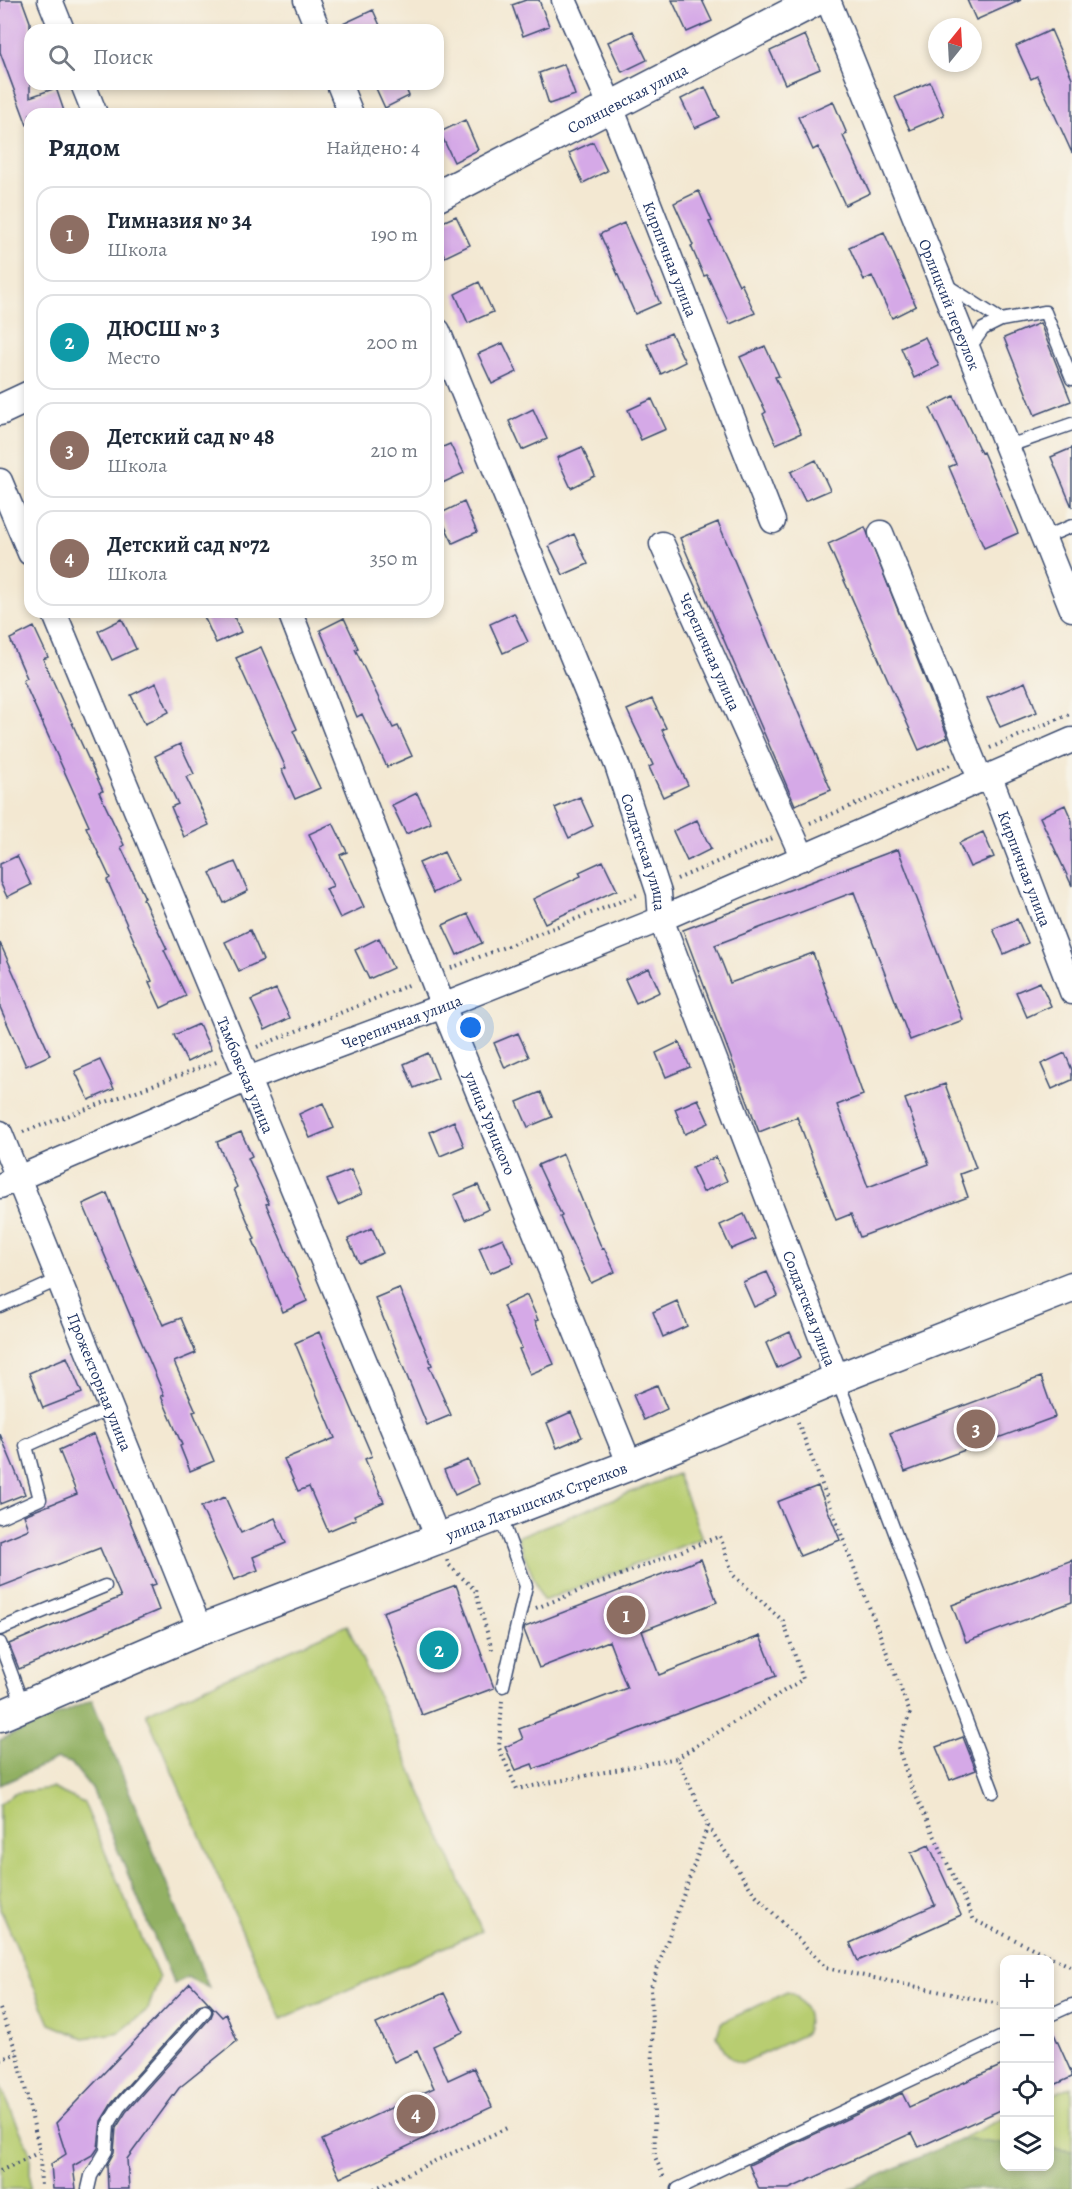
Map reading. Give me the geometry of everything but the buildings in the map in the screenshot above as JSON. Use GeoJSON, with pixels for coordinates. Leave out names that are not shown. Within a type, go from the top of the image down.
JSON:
{"type":"FeatureCollection","features":[{"type":"Feature","properties":{"kind":"street"},"geometry":{"type":"LineString","coordinates":[[50,0],[60,24]]}},
{"type":"Feature","properties":{"kind":"street"},"geometry":{"type":"LineString","coordinates":[[306,0],[316,24]]}},
{"type":"Feature","properties":{"kind":"street","name":"Кирпичная улица"},"geometry":{"type":"LineString","coordinates":[[564,0],[611,107],[773,521]]}},
{"type":"Feature","properties":{"kind":"street","name":"Солнцевская улица"},"geometry":{"type":"LineString","coordinates":[[444,193],[817,0]]}},
{"type":"Feature","properties":{"kind":"street","name":"Орлицкий переулок"},"geometry":{"type":"LineString","coordinates":[[828,0],[1072,609]]}},
{"type":"Feature","properties":{"kind":"street"},"geometry":{"type":"LineString","coordinates":[[85,90],[93,108]]}},
{"type":"Feature","properties":{"kind":"street"},"geometry":{"type":"LineString","coordinates":[[341,90],[349,108]]}},
{"type":"Feature","properties":{"kind":"street","name":"Солдатская улица"},"geometry":{"type":"LineString","coordinates":[[444,346],[617,765],[657,887],[661,918],[837,1379]]}},
{"type":"Feature","properties":{"kind":"street"},"geometry":{"type":"LineString","coordinates":[[0,410],[24,399]]}},
{"type":"Feature","properties":{"kind":"street"},"geometry":{"type":"LineString","coordinates":[[0,481],[24,539]]}},
{"type":"Feature","properties":{"kind":"street"},"geometry":{"type":"LineString","coordinates":[[881,533],[971,757],[986,779]]}},
{"type":"Feature","properties":{"kind":"street","name":"Черепичная улица"},"geometry":{"type":"LineString","coordinates":[[662,544],[803,858]]}},
{"type":"Feature","properties":{"kind":"street","name":"Тамбовская улица"},"geometry":{"type":"LineString","coordinates":[[56,618],[438,1538]]}},
{"type":"Feature","properties":{"kind":"street","name":"улица Урицкого"},"geometry":{"type":"LineString","coordinates":[[292,618],[431,976],[630,1465]]}},
{"type":"Feature","properties":{"kind":"street","name":"Черепичная улица"},"geometry":{"type":"LineString","coordinates":[[10,1182],[248,1079],[443,1006],[661,918],[1072,740]]}},
{"type":"Feature","properties":{"kind":"street","name":"Кирпичная улица"},"geometry":{"type":"LineString","coordinates":[[986,779],[1072,992]]}},
{"type":"Feature","properties":{"kind":"street","name":"Прожекторная улица"},"geometry":{"type":"LineString","coordinates":[[1,1136],[10,1182],[60,1279],[200,1630]]}},
{"type":"Feature","properties":{"kind":"street","name":"улица Латышских Стрелков"},"geometry":{"type":"LineString","coordinates":[[12,1711],[200,1630],[630,1465],[789,1398],[1072,1287]]}},
{"type":"Feature","properties":{"kind":"lane"},"geometry":{"type":"LineString","coordinates":[[940,282],[1001,320]]}},
{"type":"Feature","properties":{"kind":"lane"},"geometry":{"type":"LineString","coordinates":[[968,351],[983,328],[1001,320],[1045,312],[1072,379]]}},
{"type":"Feature","properties":{"kind":"lane"},"geometry":{"type":"LineString","coordinates":[[1006,447],[1072,424]]}},
{"type":"Feature","properties":{"kind":"lane"},"geometry":{"type":"LineString","coordinates":[[1043,538],[1072,526]]}},
{"type":"Feature","properties":{"kind":"lane"},"geometry":{"type":"LineString","coordinates":[[0,1306],[60,1279]]}},
{"type":"Feature","properties":{"kind":"lane"},"geometry":{"type":"LineString","coordinates":[[837,1379],[993,1792]]}},
{"type":"Feature","properties":{"kind":"lane"},"geometry":{"type":"LineString","coordinates":[[0,1517],[40,1499],[26,1446],[111,1407]]}},
{"type":"Feature","properties":{"kind":"lane"},"geometry":{"type":"LineString","coordinates":[[500,1515],[526,1586],[503,1686]]}},
{"type":"Feature","properties":{"kind":"lane"},"geometry":{"type":"LineString","coordinates":[[0,1629],[105,1586]]}},
{"type":"Feature","properties":{"kind":"lane"},"geometry":{"type":"LineString","coordinates":[[0,1644],[12,1711]]}},
{"type":"Feature","properties":{"kind":"lane"},"geometry":{"type":"LineString","coordinates":[[1054,2013],[1072,2005]]}},
{"type":"Feature","properties":{"kind":"lane"},"geometry":{"type":"LineString","coordinates":[[88,2189],[91,2176],[106,2151],[108,2125],[119,2107],[205,2011]]}},
{"type":"Feature","properties":{"kind":"lane"},"geometry":{"type":"LineString","coordinates":[[678,2189],[1000,2038]]}},
{"type":"Feature","properties":{"kind":"path"},"geometry":{"type":"LineString","coordinates":[[1,1136],[238,1054],[657,887],[1072,713]]}},
{"type":"Feature","properties":{"kind":"path"},"geometry":{"type":"LineString","coordinates":[[789,1398],[910,1713],[898,1747],[911,1786],[974,1920],[997,1929],[1072,1967]]}},
{"type":"Feature","properties":{"kind":"path"},"geometry":{"type":"LineString","coordinates":[[438,1538],[449,1565],[475,1590],[503,1686],[499,1748],[517,1789],[677,1758],[803,1679],[783,1621],[733,1575],[720,1536],[519,1615]]}},
{"type":"Feature","properties":{"kind":"path"},"geometry":{"type":"LineString","coordinates":[[677,1758],[708,1825],[753,1892],[826,1968],[1000,2004]]}},
{"type":"Feature","properties":{"kind":"path"},"geometry":{"type":"LineString","coordinates":[[669,2189],[655,2157],[651,1987],[708,1825]]}},
{"type":"Feature","properties":{"kind":"path"},"geometry":{"type":"LineString","coordinates":[[0,2009],[17,2053],[40,2152],[40,2189]]}},
{"type":"Feature","properties":{"kind":"path"},"geometry":{"type":"LineString","coordinates":[[0,2060],[17,2053]]}},
{"type":"Feature","properties":{"kind":"path"},"geometry":{"type":"LineString","coordinates":[[374,2189],[507,2128]]}},
{"type":"Feature","properties":{"kind":"path"},"geometry":{"type":"LineString","coordinates":[[0,2171],[40,2152]]}},
{"type":"Feature","properties":{"kind":"green space"},"geometry":{"type":"Polygon","coordinates":[[[677,1474],[702,1538],[543,1601],[517,1537],[677,1474]]]}},
{"type":"Feature","properties":{"kind":"green space"},"geometry":{"type":"Polygon","coordinates":[[[347,1625],[482,1931],[281,2019],[146,1713],[347,1625]]]}},
{"type":"Feature","properties":{"kind":"green space"},"geometry":{"type":"Polygon","coordinates":[[[92,1700],[209,1988],[187,1977],[174,1984],[92,1789],[71,1763],[57,1759],[0,1785],[0,1740],[92,1700]]]}},
{"type":"Feature","properties":{"kind":"green space"},"geometry":{"type":"Polygon","coordinates":[[[52,1788],[84,1803],[159,1978],[148,2009],[120,2032],[84,2038],[50,2024],[0,1908],[0,1804],[14,1793],[52,1788]]]}},
{"type":"Feature","properties":{"kind":"green space"},"geometry":{"type":"Polygon","coordinates":[[[787,1992],[798,1998],[805,2009],[808,2022],[805,2034],[743,2063],[733,2060],[717,2036],[721,2023],[787,1992]]]}},
{"type":"Feature","properties":{"kind":"green space"},"geometry":{"type":"Polygon","coordinates":[[[0,2085],[30,2153],[30,2189],[0,2189],[0,2085]]]}},
{"type":"Feature","properties":{"kind":"green space"},"geometry":{"type":"Polygon","coordinates":[[[1072,2086],[1072,2151],[1054,2149],[1054,2094],[1072,2086]]]}},
{"type":"Feature","properties":{"kind":"green space"},"geometry":{"type":"Polygon","coordinates":[[[1000,2120],[1000,2144],[960,2139],[1000,2120]]]}},
{"type":"Feature","properties":{"kind":"green space"},"geometry":{"type":"Polygon","coordinates":[[[960,2139],[1000,2144],[1000,2171],[1054,2171],[1054,2149],[1072,2151],[1072,2189],[850,2189],[960,2139]]]}},
{"type":"Feature","properties":{"kind":"place","name":"Детский сад № 48"},"geometry":{"type":"Point","coordinates":[976,1429]}},
{"type":"Feature","properties":{"kind":"place","name":"Гимназия № 34"},"geometry":{"type":"Point","coordinates":[626,1615]}},
{"type":"Feature","properties":{"kind":"place","name":"ДЮСШ № 3"},"geometry":{"type":"Point","coordinates":[439,1650]}},
{"type":"Feature","properties":{"kind":"place","name":"Детский сад №72"},"geometry":{"type":"Point","coordinates":[416,2114]}}]}
